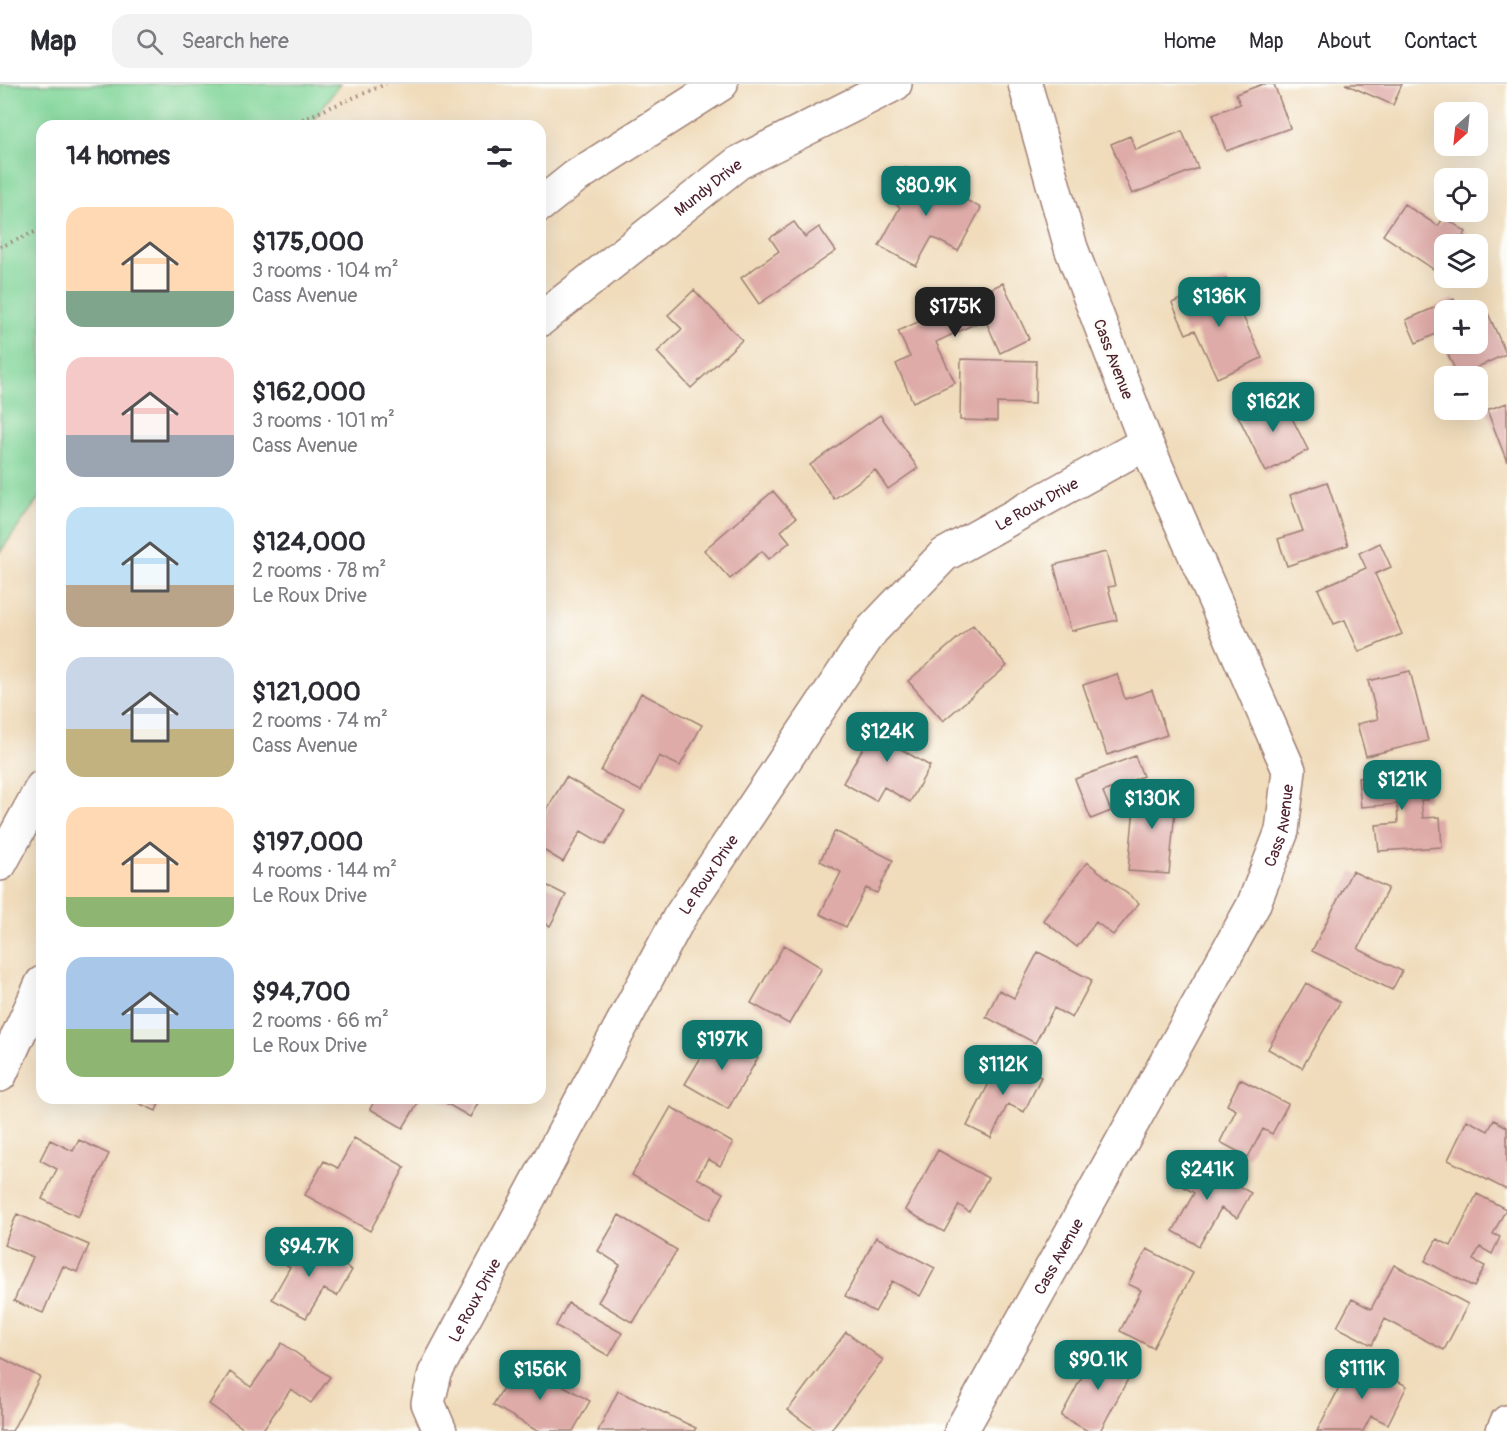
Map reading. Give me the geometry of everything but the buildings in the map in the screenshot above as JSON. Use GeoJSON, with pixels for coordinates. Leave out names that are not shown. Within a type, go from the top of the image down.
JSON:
{"type":"FeatureCollection","features":[{"type":"Feature","properties":{"kind":"street"},"geometry":{"type":"LineString","coordinates":[[546,200],[575,177],[721,84]]}},
{"type":"Feature","properties":{"kind":"street","name":"Mundy Drive"},"geometry":{"type":"LineString","coordinates":[[546,315],[738,163],[895,84]]}},
{"type":"Feature","properties":{"kind":"street","name":"Cass Avenue"},"geometry":{"type":"LineString","coordinates":[[961,1431],[1252,906],[1282,831],[1289,770],[1146,442],[1071,248],[1025,84]]}},
{"type":"Feature","properties":{"kind":"street","name":"Le Roux Drive"},"geometry":{"type":"LineString","coordinates":[[440,1431],[429,1403],[435,1373],[679,918],[872,630],[944,555],[1146,442]]}},
{"type":"Feature","properties":{"kind":"street"},"geometry":{"type":"LineString","coordinates":[[0,864],[36,798]]}},
{"type":"Feature","properties":{"kind":"street"},"geometry":{"type":"LineString","coordinates":[[0,1075],[36,996]]}},
{"type":"Feature","properties":{"kind":"street"},"geometry":{"type":"LineString","coordinates":[[1503,1431],[1507,1422]]}},
{"type":"Feature","properties":{"kind":"path"},"geometry":{"type":"LineString","coordinates":[[300,120],[386,84]]}},
{"type":"Feature","properties":{"kind":"path"},"geometry":{"type":"LineString","coordinates":[[0,247],[36,232]]}},
{"type":"Feature","properties":{"kind":"green space"},"geometry":{"type":"Polygon","coordinates":[[[0,84],[340,84],[313,120],[36,120],[36,502],[0,552],[0,84]]]}}]}
